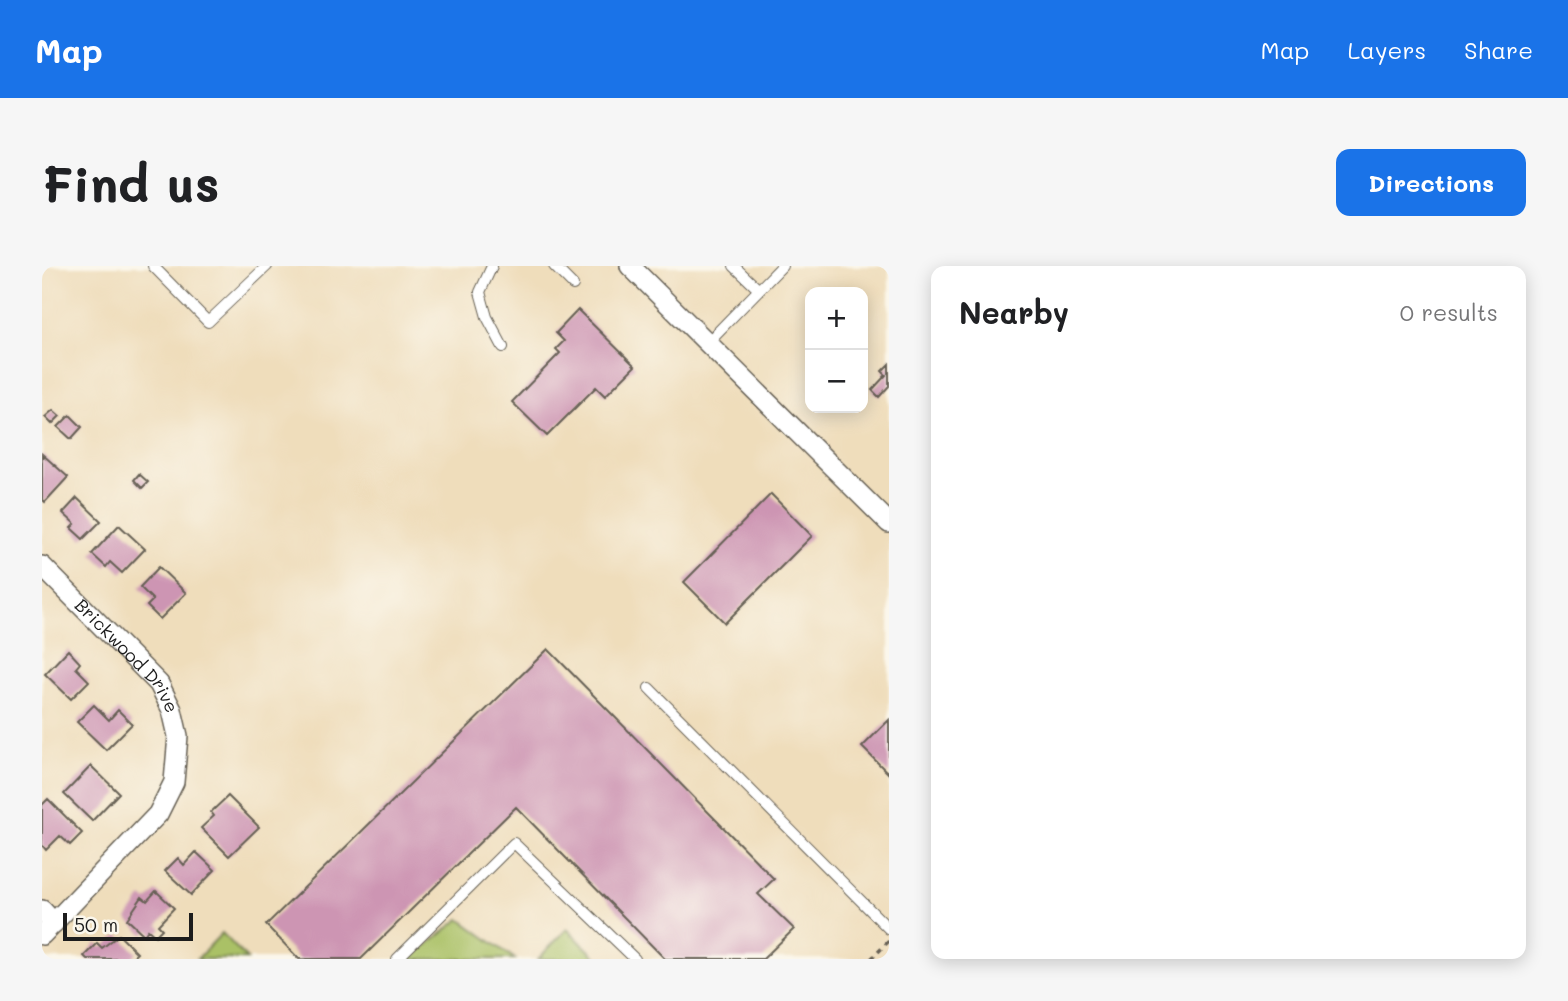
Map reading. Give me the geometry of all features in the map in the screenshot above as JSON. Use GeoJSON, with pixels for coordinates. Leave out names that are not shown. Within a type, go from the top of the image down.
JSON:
{"type":"FeatureCollection","features":[{"type":"Feature","properties":{"kind":"street"},"geometry":{"type":"LineString","coordinates":[[630,266],[889,523]]}},
{"type":"Feature","properties":{"kind":"street","name":"Brickwood Drive"},"geometry":{"type":"LineString","coordinates":[[42,566],[159,684],[172,710],[178,736],[178,763],[174,782],[158,814],[46,923]]}},
{"type":"Feature","properties":{"kind":"lane"},"geometry":{"type":"LineString","coordinates":[[153,266],[208,322],[267,266]]}},
{"type":"Feature","properties":{"kind":"lane"},"geometry":{"type":"LineString","coordinates":[[492,266],[480,292],[487,317],[503,347]]}},
{"type":"Feature","properties":{"kind":"lane"},"geometry":{"type":"LineString","coordinates":[[554,266],[573,285]]}},
{"type":"Feature","properties":{"kind":"lane"},"geometry":{"type":"LineString","coordinates":[[734,266],[759,290]]}},
{"type":"Feature","properties":{"kind":"lane"},"geometry":{"type":"LineString","coordinates":[[707,342],[782,266]]}},
{"type":"Feature","properties":{"kind":"lane"},"geometry":{"type":"LineString","coordinates":[[649,688],[889,929]]}},
{"type":"Feature","properties":{"kind":"lane"},"geometry":{"type":"LineString","coordinates":[[397,959],[514,842],[635,959]]}},
{"type":"Feature","properties":{"kind":"path"},"geometry":{"type":"LineString","coordinates":[[871,959],[889,941]]}},
{"type":"Feature","properties":{"kind":"green space"},"geometry":{"type":"Polygon","coordinates":[[[460,919],[515,959],[409,959],[460,919]]]}},
{"type":"Feature","properties":{"kind":"green space"},"geometry":{"type":"Polygon","coordinates":[[[567,929],[598,959],[538,959],[567,929]]]}},
{"type":"Feature","properties":{"kind":"green space"},"geometry":{"type":"Polygon","coordinates":[[[222,933],[247,959],[197,959],[222,933]]]}},
{"type":"Feature","properties":{"kind":"building"},"geometry":{"type":"Polygon","coordinates":[[[578,310],[635,366],[605,396],[596,387],[547,436],[512,402],[560,353],[556,349],[564,341],[556,333],[578,310]]]}},
{"type":"Feature","properties":{"kind":"building"},"geometry":{"type":"Polygon","coordinates":[[[889,364],[889,386],[879,397],[872,390],[886,375],[882,371],[889,364]]]}},
{"type":"Feature","properties":{"kind":"building"},"geometry":{"type":"Polygon","coordinates":[[[53,410],[60,416],[52,424],[45,417],[53,410]]]}},
{"type":"Feature","properties":{"kind":"building"},"geometry":{"type":"Polygon","coordinates":[[[70,415],[82,427],[71,439],[58,427],[70,415]]]}},
{"type":"Feature","properties":{"kind":"building"},"geometry":{"type":"Polygon","coordinates":[[[42,454],[68,477],[45,502],[42,499],[42,454]]]}},
{"type":"Feature","properties":{"kind":"building"},"geometry":{"type":"Polygon","coordinates":[[[139,474],[148,482],[142,488],[134,480],[139,474]]]}},
{"type":"Feature","properties":{"kind":"building"},"geometry":{"type":"Polygon","coordinates":[[[771,494],[812,536],[725,623],[684,582],[771,494]]]}},
{"type":"Feature","properties":{"kind":"building"},"geometry":{"type":"Polygon","coordinates":[[[77,498],[101,521],[83,539],[71,528],[75,524],[63,513],[77,498]]]}},
{"type":"Feature","properties":{"kind":"building"},"geometry":{"type":"Polygon","coordinates":[[[119,525],[145,549],[122,573],[110,562],[106,567],[92,554],[119,525]]]}},
{"type":"Feature","properties":{"kind":"building"},"geometry":{"type":"Polygon","coordinates":[[[159,567],[186,593],[160,619],[147,606],[153,600],[140,587],[159,567]]]}},
{"type":"Feature","properties":{"kind":"building"},"geometry":{"type":"Polygon","coordinates":[[[548,649],[774,879],[758,894],[794,929],[763,959],[665,959],[516,807],[361,959],[299,959],[266,925],[548,649]]]}},
{"type":"Feature","properties":{"kind":"building"},"geometry":{"type":"Polygon","coordinates":[[[68,650],[80,663],[76,668],[89,681],[71,699],[45,674],[68,650]]]}},
{"type":"Feature","properties":{"kind":"building"},"geometry":{"type":"Polygon","coordinates":[[[94,705],[109,720],[118,710],[132,724],[106,750],[77,722],[94,705]]]}},
{"type":"Feature","properties":{"kind":"building"},"geometry":{"type":"Polygon","coordinates":[[[889,720],[889,774],[862,747],[889,720]]]}},
{"type":"Feature","properties":{"kind":"building"},"geometry":{"type":"Polygon","coordinates":[[[91,766],[119,793],[92,821],[64,794],[91,766]]]}},
{"type":"Feature","properties":{"kind":"building"},"geometry":{"type":"Polygon","coordinates":[[[228,796],[259,827],[229,856],[201,828],[214,816],[211,812],[228,796]]]}},
{"type":"Feature","properties":{"kind":"building"},"geometry":{"type":"Polygon","coordinates":[[[48,799],[82,833],[70,845],[60,836],[46,850],[42,845],[42,805],[48,799]]]}},
{"type":"Feature","properties":{"kind":"building"},"geometry":{"type":"Polygon","coordinates":[[[196,852],[215,870],[191,895],[165,871],[178,858],[184,865],[196,852]]]}},
{"type":"Feature","properties":{"kind":"building"},"geometry":{"type":"Polygon","coordinates":[[[156,891],[174,908],[158,925],[162,929],[155,936],[148,930],[144,935],[127,919],[142,897],[147,901],[156,891]]]}},
{"type":"Feature","properties":{"kind":"building"},"geometry":{"type":"Polygon","coordinates":[[[119,935],[137,953],[131,959],[87,959],[84,956],[97,943],[102,948],[119,935]]]}}]}
